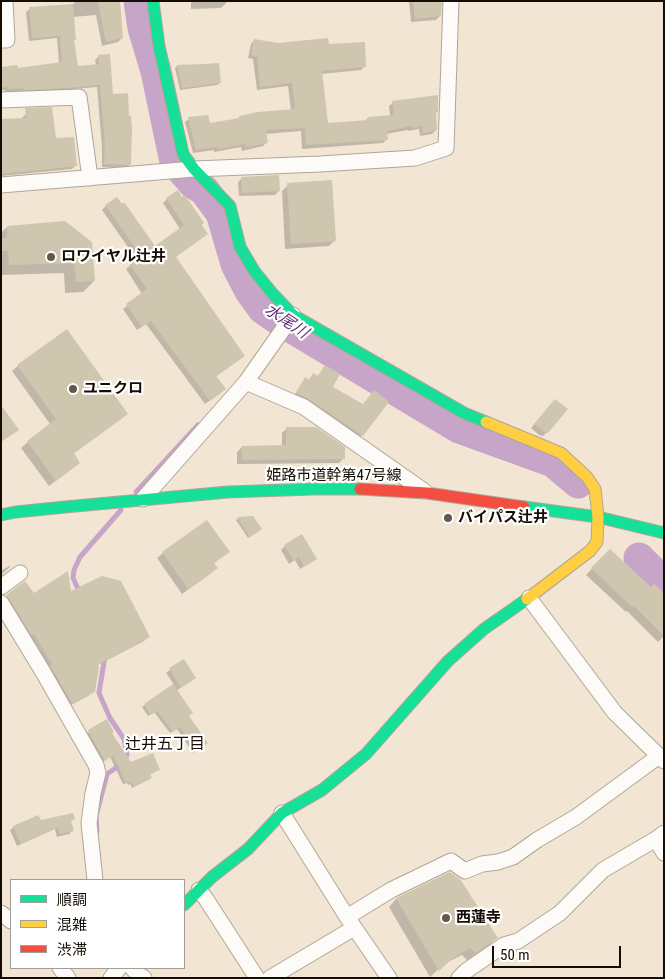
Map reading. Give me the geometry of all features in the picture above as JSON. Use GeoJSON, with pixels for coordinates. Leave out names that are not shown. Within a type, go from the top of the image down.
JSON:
{"type":"FeatureCollection","features":[{"type":"Feature","properties":{"kind":"street"},"geometry":{"type":"LineString","coordinates":[[1,40],[7,40],[5,1]]}},
{"type":"Feature","properties":{"kind":"street"},"geometry":{"type":"LineString","coordinates":[[153,1],[159,46],[183,154],[194,169],[230,206],[240,247],[255,272],[273,294],[293,315],[464,414],[561,453],[588,477],[594,489],[598,517],[596,542],[590,551],[529,598],[484,629],[448,662],[366,754],[322,790],[282,813],[248,849],[212,877],[185,904]]}},
{"type":"Feature","properties":{"kind":"street"},"geometry":{"type":"LineString","coordinates":[[1,185],[194,169],[415,158],[446,148],[451,1]]}},
{"type":"Feature","properties":{"kind":"street"},"geometry":{"type":"LineString","coordinates":[[1,100],[79,97],[90,178]]}},
{"type":"Feature","properties":{"kind":"street"},"geometry":{"type":"LineString","coordinates":[[143,499],[246,382],[293,315]]}},
{"type":"Feature","properties":{"kind":"street"},"geometry":{"type":"LineString","coordinates":[[246,382],[304,407],[427,493]]}},
{"type":"Feature","properties":{"kind":"street","name":"姫路市道幹第47号線"},"geometry":{"type":"LineString","coordinates":[[1,515],[65,506],[228,492],[367,489],[427,493],[598,517],[664,533]]}},
{"type":"Feature","properties":{"kind":"street"},"geometry":{"type":"LineString","coordinates":[[1,587],[20,574]]}},
{"type":"Feature","properties":{"kind":"street"},"geometry":{"type":"LineString","coordinates":[[270,978],[351,923],[391,890],[451,861],[465,871],[482,864],[498,862],[513,857],[661,759],[615,713],[529,598]]}},
{"type":"Feature","properties":{"kind":"street"},"geometry":{"type":"LineString","coordinates":[[1,604],[43,672],[96,765],[98,773],[89,823],[95,879]]}},
{"type":"Feature","properties":{"kind":"street"},"geometry":{"type":"LineString","coordinates":[[282,813],[351,923],[389,978]]}},
{"type":"Feature","properties":{"kind":"street"},"geometry":{"type":"LineString","coordinates":[[459,978],[466,971],[504,945],[518,941],[560,913],[603,870],[660,836],[664,853]]}},
{"type":"Feature","properties":{"kind":"street"},"geometry":{"type":"LineString","coordinates":[[199,890],[257,978]]}},
{"type":"Feature","properties":{"kind":"street"},"geometry":{"type":"LineString","coordinates":[[133,969],[144,978]]}},
{"type":"Feature","properties":{"kind":"building"},"geometry":{"type":"Polygon","coordinates":[[[98,1],[120,1],[123,38],[106,42],[98,1]]]}},
{"type":"Feature","properties":{"kind":"building"},"geometry":{"type":"Polygon","coordinates":[[[413,1],[442,1],[441,16],[415,19],[413,1]]]}},
{"type":"Feature","properties":{"kind":"building"},"geometry":{"type":"Polygon","coordinates":[[[73,4],[76,40],[74,40],[78,66],[99,64],[98,55],[110,54],[113,94],[128,93],[129,116],[131,116],[132,128],[131,165],[104,164],[105,144],[100,85],[23,90],[23,88],[1,88],[1,67],[17,65],[18,68],[62,62],[60,36],[32,38],[29,7],[73,4]]]}},
{"type":"Feature","properties":{"kind":"building"},"geometry":{"type":"Polygon","coordinates":[[[328,38],[329,44],[365,42],[366,67],[322,71],[328,123],[368,120],[368,117],[394,115],[392,101],[438,95],[437,130],[423,133],[422,126],[412,128],[411,126],[387,131],[388,140],[306,145],[305,128],[266,130],[268,143],[246,147],[245,144],[218,149],[217,147],[196,150],[188,117],[208,115],[210,123],[240,118],[239,116],[258,112],[295,109],[292,83],[260,87],[257,56],[251,55],[254,39],[278,43],[328,38]]]}},
{"type":"Feature","properties":{"kind":"building"},"geometry":{"type":"Polygon","coordinates":[[[219,63],[221,83],[182,88],[177,65],[219,63]]]}},
{"type":"Feature","properties":{"kind":"building"},"geometry":{"type":"Polygon","coordinates":[[[52,107],[56,138],[74,137],[77,166],[1,174],[1,119],[26,118],[25,108],[52,107]]]}},
{"type":"Feature","properties":{"kind":"building"},"geometry":{"type":"Polygon","coordinates":[[[279,175],[280,191],[242,193],[241,177],[279,175]]]}},
{"type":"Feature","properties":{"kind":"building"},"geometry":{"type":"Polygon","coordinates":[[[332,180],[336,241],[291,244],[287,183],[332,180]]]}},
{"type":"Feature","properties":{"kind":"building"},"geometry":{"type":"Polygon","coordinates":[[[178,190],[182,197],[185,195],[204,223],[201,224],[208,234],[176,257],[245,356],[216,376],[226,389],[210,401],[151,321],[142,327],[126,304],[147,289],[129,263],[141,256],[105,205],[117,197],[122,204],[124,202],[155,246],[184,225],[166,198],[178,190]]]}},
{"type":"Feature","properties":{"kind":"building","name":"ロワイヤル辻井"},"geometry":{"type":"Polygon","coordinates":[[[65,221],[92,242],[95,281],[76,282],[74,263],[9,265],[8,251],[1,251],[1,239],[7,238],[7,226],[65,221]]]}},
{"type":"Feature","properties":{"kind":"building","name":"ユニクロ"},"geometry":{"type":"Polygon","coordinates":[[[67,329],[128,414],[74,453],[80,463],[56,481],[27,441],[56,419],[17,365],[67,329]]]}},
{"type":"Feature","properties":{"kind":"building"},"geometry":{"type":"Polygon","coordinates":[[[325,365],[340,374],[333,387],[363,404],[374,390],[389,402],[363,436],[309,399],[296,393],[305,377],[309,380],[313,373],[318,376],[325,365]]]}},
{"type":"Feature","properties":{"kind":"building"},"geometry":{"type":"Polygon","coordinates":[[[555,399],[568,409],[548,433],[534,424],[555,399]]]}},
{"type":"Feature","properties":{"kind":"building"},"geometry":{"type":"Polygon","coordinates":[[[1,405],[19,430],[1,442],[1,405]]]}},
{"type":"Feature","properties":{"kind":"building"},"geometry":{"type":"Polygon","coordinates":[[[286,427],[316,427],[345,447],[345,459],[242,460],[242,446],[286,445],[286,427]]]}},
{"type":"Feature","properties":{"kind":"building"},"geometry":{"type":"Polygon","coordinates":[[[253,516],[262,529],[250,537],[237,517],[253,516]]]}},
{"type":"Feature","properties":{"kind":"building"},"geometry":{"type":"Polygon","coordinates":[[[207,520],[230,552],[214,563],[218,568],[188,589],[162,552],[207,520]]]}},
{"type":"Feature","properties":{"kind":"building"},"geometry":{"type":"Polygon","coordinates":[[[302,534],[317,559],[304,566],[299,557],[294,561],[284,545],[302,534]]]}},
{"type":"Feature","properties":{"kind":"building"},"geometry":{"type":"Polygon","coordinates":[[[610,549],[651,587],[654,584],[664,593],[664,636],[634,606],[632,607],[591,568],[610,549]]]}},
{"type":"Feature","properties":{"kind":"building"},"geometry":{"type":"Polygon","coordinates":[[[68,571],[71,591],[102,576],[121,581],[150,637],[97,665],[99,667],[95,692],[72,703],[34,634],[31,635],[6,595],[25,581],[34,593],[68,571]]]}},
{"type":"Feature","properties":{"kind":"building"},"geometry":{"type":"Polygon","coordinates":[[[184,659],[196,678],[181,688],[169,668],[184,659]]]}},
{"type":"Feature","properties":{"kind":"building"},"geometry":{"type":"Polygon","coordinates":[[[173,684],[193,713],[189,716],[208,743],[197,751],[180,727],[173,732],[157,711],[151,715],[144,704],[173,684]]]}},
{"type":"Feature","properties":{"kind":"building"},"geometry":{"type":"Polygon","coordinates":[[[107,719],[114,732],[112,733],[131,762],[153,753],[160,770],[150,774],[152,778],[134,786],[130,781],[126,783],[113,755],[105,761],[88,730],[107,719]]]}},
{"type":"Feature","properties":{"kind":"building"},"geometry":{"type":"Polygon","coordinates":[[[73,813],[75,819],[71,821],[74,831],[60,834],[58,827],[21,844],[13,826],[38,815],[41,820],[73,813]]]}},
{"type":"Feature","properties":{"kind":"building","name":"西蓮寺"},"geometry":{"type":"Polygon","coordinates":[[[450,872],[460,879],[498,938],[475,953],[470,948],[454,957],[439,971],[396,898],[450,872]]]}},
{"type":"Feature","properties":{"kind":"waterway","name":"水尾川"},"geometry":{"type":"LineString","coordinates":[[139,1],[143,28],[156,71],[175,162],[194,184],[204,190],[221,213],[236,264],[250,291],[263,309],[459,428],[553,462],[578,483]]}},
{"type":"Feature","properties":{"kind":"waterway"},"geometry":{"type":"LineString","coordinates":[[136,492],[198,425]]}},
{"type":"Feature","properties":{"kind":"waterway"},"geometry":{"type":"LineString","coordinates":[[80,593],[73,578],[74,570],[80,557],[121,510]]}},
{"type":"Feature","properties":{"kind":"waterway","name":"水尾川"},"geometry":{"type":"LineString","coordinates":[[639,558],[664,583]]}},
{"type":"Feature","properties":{"kind":"waterway"},"geometry":{"type":"LineString","coordinates":[[97,832],[96,816],[107,774],[120,765],[127,755],[124,739],[110,718],[99,693],[105,656]]}},
{"type":"Feature","properties":{"kind":"traffic: fast"},"geometry":{"type":"LineString","coordinates":[[153,1],[159,46],[183,154],[194,169],[230,206],[240,247],[255,272],[293,315],[464,413],[486,422]]}},
{"type":"Feature","properties":{"kind":"traffic: fast"},"geometry":{"type":"LineString","coordinates":[[1,515],[65,507],[228,492],[360,489]]}},
{"type":"Feature","properties":{"kind":"traffic: fast"},"geometry":{"type":"LineString","coordinates":[[524,507],[598,517],[664,533]]}},
{"type":"Feature","properties":{"kind":"traffic: fast"},"geometry":{"type":"LineString","coordinates":[[185,904],[212,877],[248,849],[282,813],[322,790],[366,754],[448,661],[484,629],[527,599]]}},
{"type":"Feature","properties":{"kind":"traffic: slow"},"geometry":{"type":"LineString","coordinates":[[486,422],[561,453],[587,477],[595,489],[598,517],[597,542],[590,551],[527,599]]}},
{"type":"Feature","properties":{"kind":"traffic: jam"},"geometry":{"type":"LineString","coordinates":[[360,489],[427,493],[524,507]]}},
{"type":"Feature","properties":{"kind":"place","name":"ロワイヤル辻井"},"geometry":{"type":"Point","coordinates":[51,257]}},
{"type":"Feature","properties":{"kind":"place","name":"ユニクロ"},"geometry":{"type":"Point","coordinates":[73,389]}},
{"type":"Feature","properties":{"kind":"place","name":"バイパス辻井"},"geometry":{"type":"Point","coordinates":[448,518]}},
{"type":"Feature","properties":{"kind":"place","name":"西蓮寺"},"geometry":{"type":"Point","coordinates":[446,918]}},
{"type":"Feature","properties":{"kind":"district","name":"辻井五丁目"},"geometry":{"type":"Point","coordinates":[165,745]}}]}
